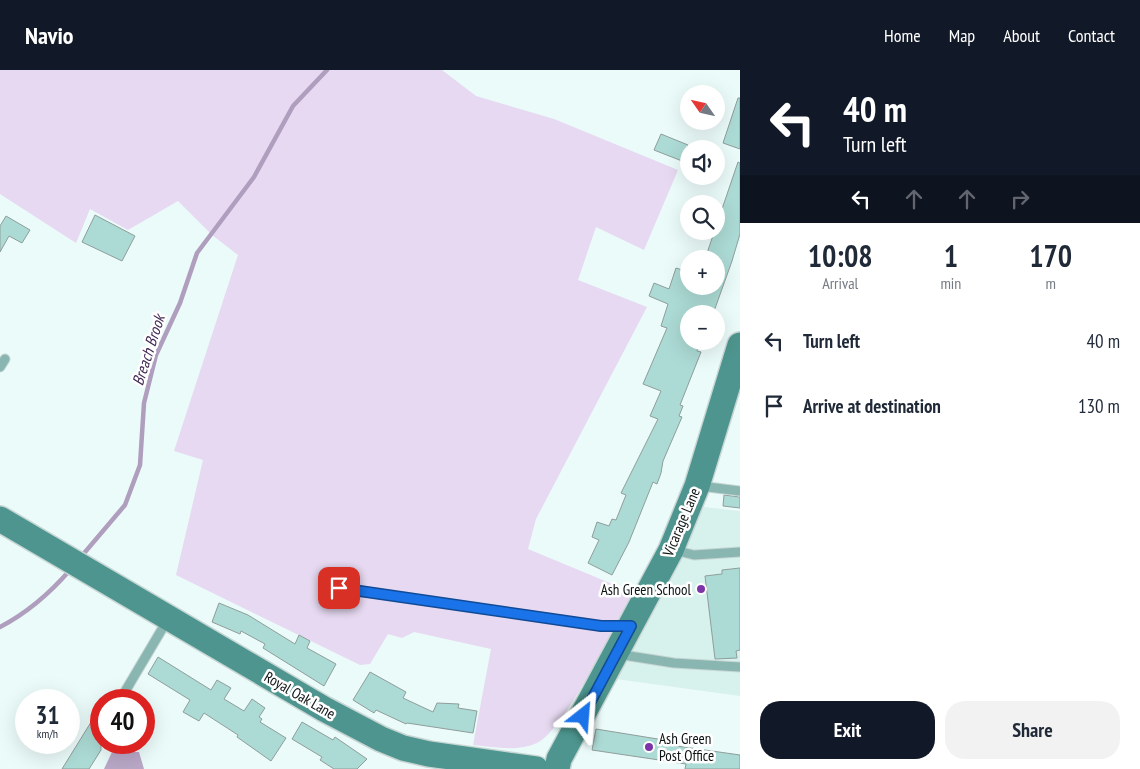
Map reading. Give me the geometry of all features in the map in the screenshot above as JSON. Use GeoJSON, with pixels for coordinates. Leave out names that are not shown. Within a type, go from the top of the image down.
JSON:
{"type":"FeatureCollection","features":[{"type":"Feature","properties":{"kind":"street","name":"Vicarage Lane"},"geometry":{"type":"LineString","coordinates":[[557,769],[558,759],[617,654],[671,550],[697,486],[740,347]]}},
{"type":"Feature","properties":{"kind":"street","name":"Royal Oak Lane"},"geometry":{"type":"LineString","coordinates":[[0,520],[324,710],[381,739],[403,748],[429,754],[536,769]]}},
{"type":"Feature","properties":{"kind":"lane"},"geometry":{"type":"LineString","coordinates":[[697,486],[740,491]]}},
{"type":"Feature","properties":{"kind":"lane"},"geometry":{"type":"LineString","coordinates":[[671,550],[694,555],[740,552]]}},
{"type":"Feature","properties":{"kind":"lane"},"geometry":{"type":"LineString","coordinates":[[339,588],[601,626],[631,626]]}},
{"type":"Feature","properties":{"kind":"lane"},"geometry":{"type":"LineString","coordinates":[[127,689],[168,619]]}},
{"type":"Feature","properties":{"kind":"lane"},"geometry":{"type":"LineString","coordinates":[[617,654],[674,664],[740,667]]}},
{"type":"Feature","properties":{"kind":"shaded area"},"geometry":{"type":"Polygon","coordinates":[[[0,70],[442,70],[476,96],[554,119],[678,170],[644,250],[596,227],[578,280],[647,307],[536,519],[528,549],[634,593],[575,699],[548,735],[537,743],[522,747],[506,748],[473,745],[491,649],[414,632],[402,638],[388,634],[370,664],[360,665],[176,575],[203,460],[174,451],[238,255],[212,235],[178,201],[128,230],[90,209],[76,243],[0,194],[0,70]]]}},
{"type":"Feature","properties":{"kind":"shaded area","name":"Ash Green School"},"geometry":{"type":"Polygon","coordinates":[[[704,507],[740,511],[740,696],[616,679],[704,507]]]}},
{"type":"Feature","properties":{"kind":"shaded area"},"geometry":{"type":"Polygon","coordinates":[[[111,754],[140,754],[144,769],[104,769],[111,754]]]}},
{"type":"Feature","properties":{"kind":"building"},"geometry":{"type":"Polygon","coordinates":[[[738,98],[740,98],[740,149],[725,144],[724,140],[738,98]]]}},
{"type":"Feature","properties":{"kind":"building"},"geometry":{"type":"Polygon","coordinates":[[[661,134],[680,142],[680,160],[654,150],[661,134]]]}},
{"type":"Feature","properties":{"kind":"building"},"geometry":{"type":"Polygon","coordinates":[[[738,162],[740,163],[740,234],[725,281],[725,250],[708,250],[711,240],[725,240],[725,200],[738,162]]]}},
{"type":"Feature","properties":{"kind":"building"},"geometry":{"type":"Polygon","coordinates":[[[95,215],[135,236],[122,261],[82,242],[95,215]]]}},
{"type":"Feature","properties":{"kind":"building"},"geometry":{"type":"Polygon","coordinates":[[[6,216],[30,230],[22,243],[9,236],[0,252],[0,226],[6,216]]]}},
{"type":"Feature","properties":{"kind":"building"},"geometry":{"type":"Polygon","coordinates":[[[676,268],[680,269],[680,295],[720,295],[716,305],[680,305],[680,350],[697,350],[701,352],[680,405],[683,406],[679,416],[682,417],[663,461],[657,484],[653,482],[629,542],[612,575],[588,563],[599,540],[592,537],[597,522],[609,526],[612,519],[616,520],[626,495],[621,493],[658,419],[650,416],[661,391],[643,384],[667,328],[661,326],[668,304],[649,296],[654,283],[669,289],[676,268]]]}},
{"type":"Feature","properties":{"kind":"building"},"geometry":{"type":"Polygon","coordinates":[[[724,495],[740,497],[740,508],[723,506],[724,495]]]}},
{"type":"Feature","properties":{"kind":"building"},"geometry":{"type":"Polygon","coordinates":[[[740,568],[740,650],[736,651],[737,658],[715,659],[705,576],[722,574],[722,570],[740,568]]]}},
{"type":"Feature","properties":{"kind":"building"},"geometry":{"type":"Polygon","coordinates":[[[219,603],[248,615],[295,644],[299,635],[310,641],[307,648],[336,664],[324,686],[263,648],[265,644],[241,631],[240,634],[212,622],[219,603]]]}},
{"type":"Feature","properties":{"kind":"building"},"geometry":{"type":"Polygon","coordinates":[[[158,657],[211,690],[217,680],[231,688],[224,699],[244,711],[252,699],[265,708],[259,717],[262,719],[260,722],[286,738],[271,761],[237,737],[238,735],[204,713],[199,721],[183,712],[190,700],[148,674],[158,657]]]}},
{"type":"Feature","properties":{"kind":"building"},"geometry":{"type":"Polygon","coordinates":[[[370,672],[406,692],[403,698],[433,712],[437,703],[459,704],[458,708],[477,711],[473,733],[406,724],[376,710],[374,713],[353,700],[370,672]]]}},
{"type":"Feature","properties":{"kind":"building"},"geometry":{"type":"Polygon","coordinates":[[[302,722],[333,740],[335,737],[367,759],[357,769],[334,769],[320,760],[322,757],[292,739],[302,722]]]}},
{"type":"Feature","properties":{"kind":"building"},"geometry":{"type":"Polygon","coordinates":[[[90,724],[90,754],[98,754],[89,769],[62,769],[71,754],[80,754],[80,740],[90,724]]]}},
{"type":"Feature","properties":{"kind":"building"},"geometry":{"type":"Polygon","coordinates":[[[596,729],[670,741],[670,745],[740,755],[740,769],[685,769],[686,764],[592,750],[596,729]]]}},
{"type":"Feature","properties":{"kind":"waterway","name":"Breach Brook"},"geometry":{"type":"LineString","coordinates":[[80,558],[125,505],[140,465],[144,403],[156,355],[180,303],[197,253],[254,177],[293,106],[327,70]]}},
{"type":"Feature","properties":{"kind":"waterway","name":"Breach Brook"},"geometry":{"type":"LineString","coordinates":[[0,627],[38,602],[70,570]]}},
{"type":"Feature","properties":{"kind":"place","name":"Ash Green School"},"geometry":{"type":"Point","coordinates":[701,589]}},
{"type":"Feature","properties":{"kind":"place","name":"Ash Green Post Office"},"geometry":{"type":"Point","coordinates":[649,747]}},
{"type":"Feature","properties":{"kind":"route"},"geometry":{"type":"LineString","coordinates":[[339,588],[601,626],[631,626],[583,716]]}}]}
